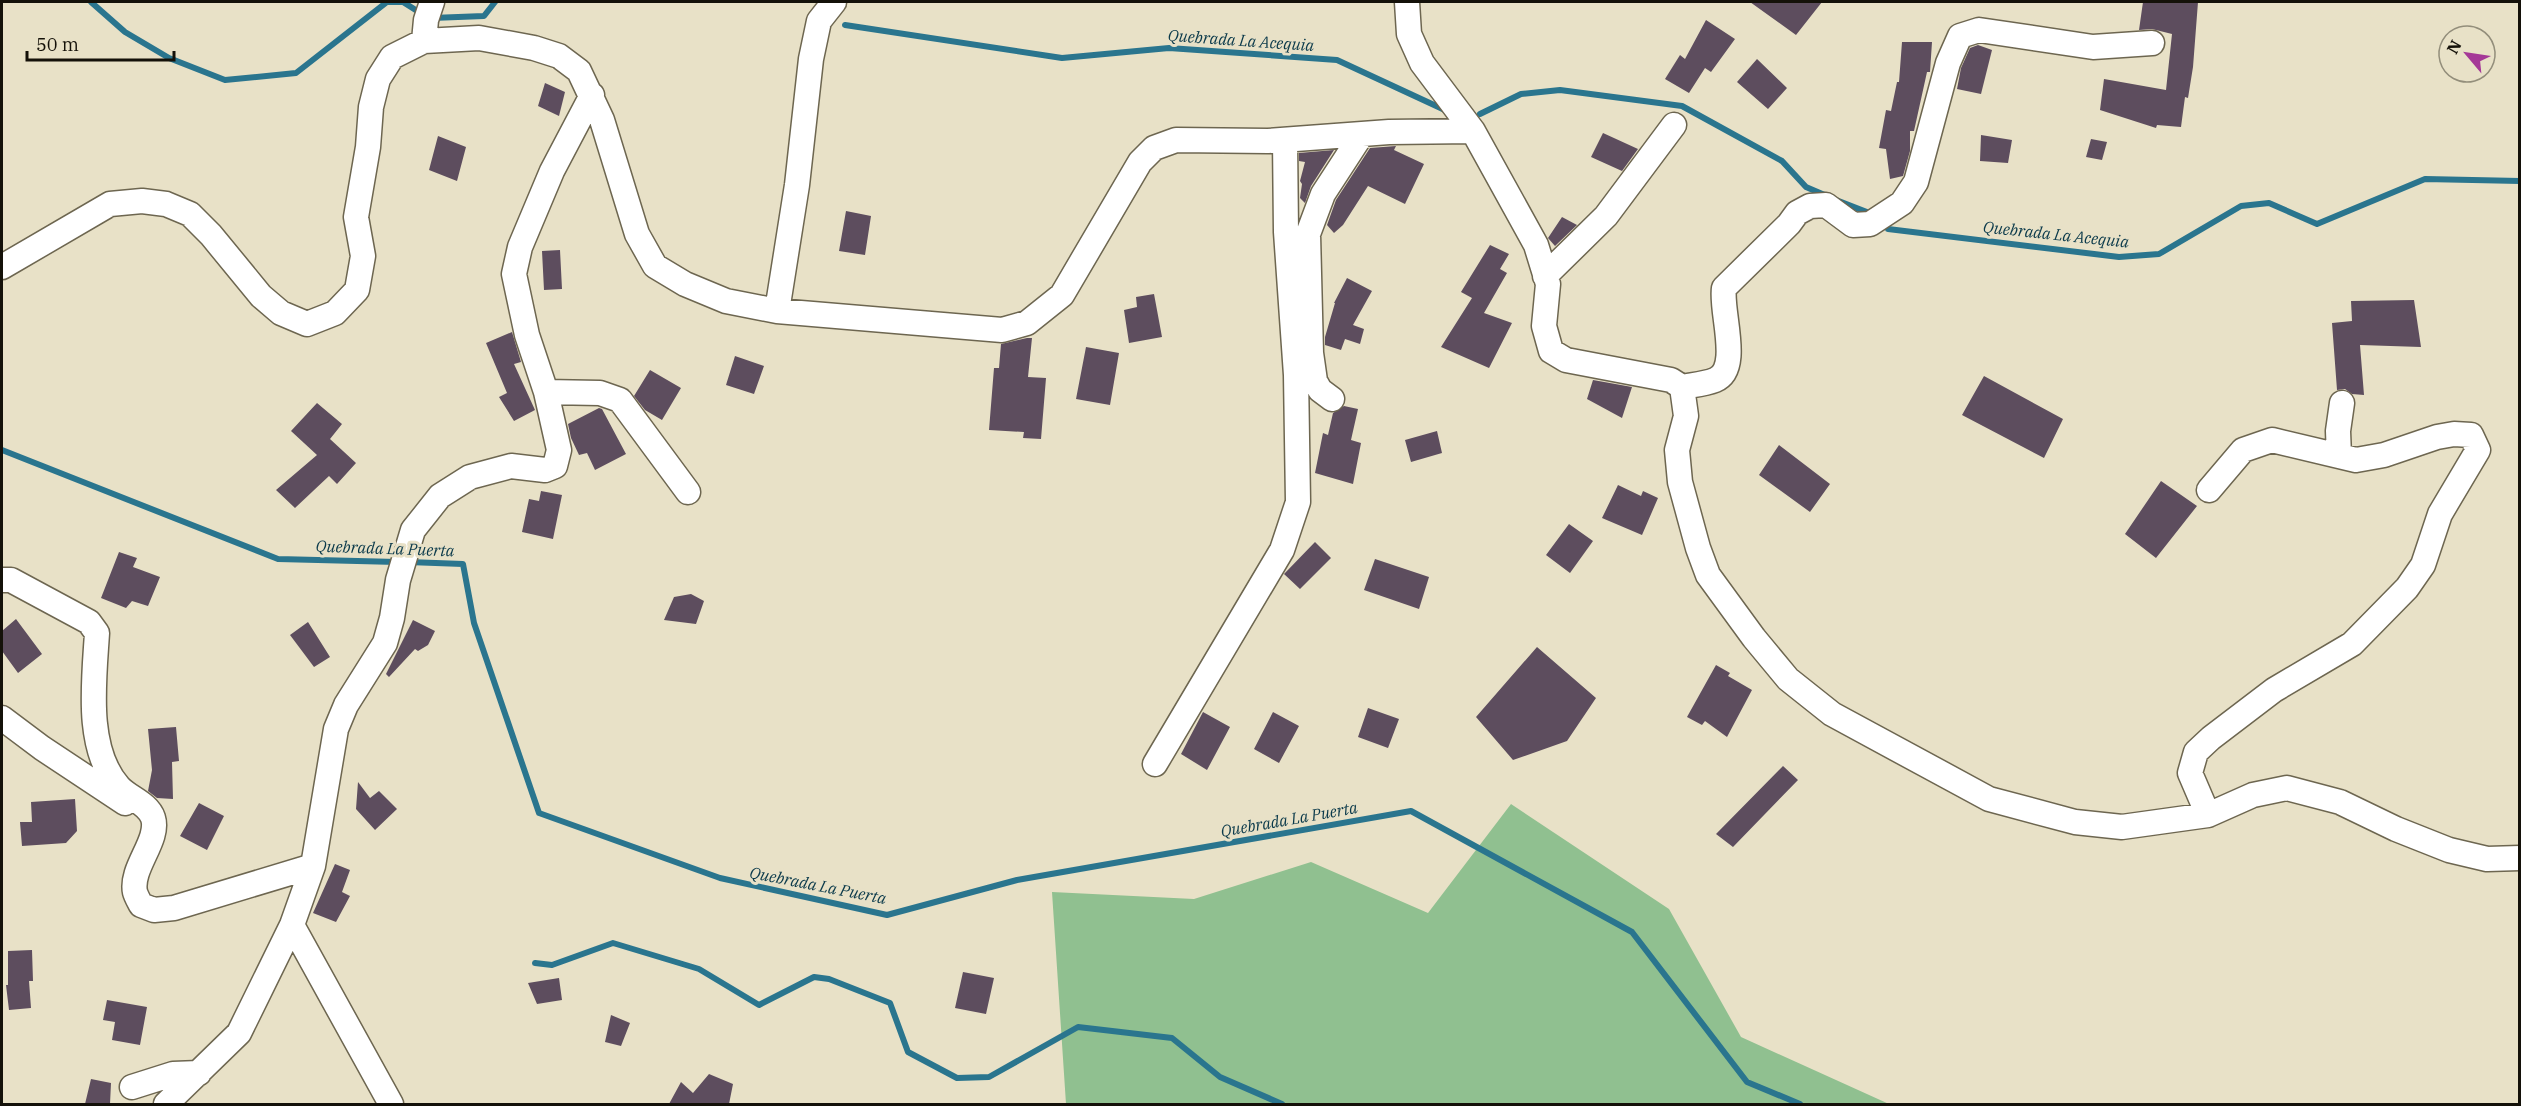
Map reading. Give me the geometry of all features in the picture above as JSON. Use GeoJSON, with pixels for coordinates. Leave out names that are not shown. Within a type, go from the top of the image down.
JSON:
{"type":"FeatureCollection","features":[{"type":"Feature","properties":{"kind":"street"},"geometry":{"type":"LineString","coordinates":[[424,41],[426,20],[432,2]]}},
{"type":"Feature","properties":{"kind":"street"},"geometry":{"type":"LineString","coordinates":[[777,311],[797,185],[811,59],[819,21],[834,2]]}},
{"type":"Feature","properties":{"kind":"street"},"geometry":{"type":"LineString","coordinates":[[1407,2],[1409,34],[1422,63],[1473,131],[1536,245],[1548,284],[1544,326],[1551,351],[1566,360],[1671,380],[1682,387],[1716,380],[1727,369],[1729,351],[1722,300],[1724,288],[1789,224],[1797,213],[1810,206],[1826,205],[1853,225],[1870,224],[1902,202],[1916,182],[1948,63],[1960,36],[1979,30],[2093,48],[2152,43]]}},
{"type":"Feature","properties":{"kind":"street"},"geometry":{"type":"LineString","coordinates":[[2,267],[110,204],[142,201],[166,204],[190,214],[211,235],[261,296],[281,313],[307,324],[335,313],[357,290],[363,256],[356,217],[363,187],[371,107],[378,79],[392,57],[424,41],[479,38],[534,48],[559,56],[579,71],[602,120],[638,234],[655,266],[685,284],[726,301],[777,311],[1002,330],[1027,323],[1062,295],[1140,162],[1154,148],[1176,140],[1284,140],[1362,134],[1473,131]]}},
{"type":"Feature","properties":{"kind":"street"},"geometry":{"type":"LineString","coordinates":[[166,1104],[239,1033],[292,925],[313,866],[336,729],[346,705],[385,643],[392,618],[398,579],[413,530],[440,496],[470,477],[511,466],[545,470],[555,466],[559,450],[546,392],[527,335],[514,274],[520,247],[552,171],[591,95]]}},
{"type":"Feature","properties":{"kind":"street"},"geometry":{"type":"LineString","coordinates":[[1545,276],[1606,216],[1674,124]]}},
{"type":"Feature","properties":{"kind":"street"},"geometry":{"type":"LineString","coordinates":[[1332,399],[1320,390],[1313,372],[1308,234],[1323,194],[1362,134]]}},
{"type":"Feature","properties":{"kind":"street"},"geometry":{"type":"LineString","coordinates":[[1155,764],[1282,550],[1298,502],[1296,375],[1286,232],[1284,140]]}},
{"type":"Feature","properties":{"kind":"street"},"geometry":{"type":"LineString","coordinates":[[1682,387],[1686,416],[1677,450],[1680,482],[1708,575],[1754,638],[1788,679],[1832,714],[1989,799],[2075,822],[2122,827],[2208,815],[2253,795],[2287,788],[2340,802],[2396,829],[2450,850],[2487,859],[2520,858]]}},
{"type":"Feature","properties":{"kind":"street"},"geometry":{"type":"LineString","coordinates":[[546,392],[600,393],[620,400],[688,492]]}},
{"type":"Feature","properties":{"kind":"street"},"geometry":{"type":"LineString","coordinates":[[2339,456],[2338,431],[2342,403]]}},
{"type":"Feature","properties":{"kind":"street"},"geometry":{"type":"LineString","coordinates":[[2208,815],[2190,773],[2196,752],[2274,690],[2352,644],[2407,588],[2423,565],[2440,514],[2478,450],[2472,435],[2454,434],[2437,437],[2384,455],[2356,460],[2272,440],[2243,450],[2209,490]]}},
{"type":"Feature","properties":{"kind":"street"},"geometry":{"type":"LineString","coordinates":[[2,580],[11,580],[89,622],[97,633],[95,716],[96,736],[102,758],[120,788],[145,806],[153,817],[153,831],[136,876],[135,892],[141,905],[154,910],[174,908],[313,866]]}},
{"type":"Feature","properties":{"kind":"street"},"geometry":{"type":"LineString","coordinates":[[7,730],[117,798],[153,817]]}},
{"type":"Feature","properties":{"kind":"street"},"geometry":{"type":"LineString","coordinates":[[292,925],[391,1104]]}},
{"type":"Feature","properties":{"kind":"street"},"geometry":{"type":"LineString","coordinates":[[132,1087],[172,1074],[199,1073]]}},
{"type":"Feature","properties":{"kind":"green space"},"geometry":{"type":"Polygon","coordinates":[[[1511,804],[1669,909],[1741,1037],[1889,1104],[1066,1104],[1052,892],[1194,899],[1311,862],[1428,913],[1511,804]]]}},
{"type":"Feature","properties":{"kind":"building"},"geometry":{"type":"Polygon","coordinates":[[[1750,2],[1822,2],[1796,35],[1750,2]]]}},
{"type":"Feature","properties":{"kind":"building"},"geometry":{"type":"Polygon","coordinates":[[[2143,2],[2198,2],[2193,67],[2188,98],[2185,97],[2181,127],[2157,125],[2156,128],[2100,110],[2104,79],[2166,90],[2172,34],[2152,29],[2139,30],[2143,2]]]}},
{"type":"Feature","properties":{"kind":"building"},"geometry":{"type":"Polygon","coordinates":[[[1706,20],[1735,39],[1711,72],[1705,68],[1689,93],[1665,79],[1680,55],[1685,59],[1706,20]]]}},
{"type":"Feature","properties":{"kind":"building"},"geometry":{"type":"Polygon","coordinates":[[[1902,42],[1932,42],[1930,72],[1927,72],[1914,131],[1910,131],[1910,151],[1903,176],[1890,179],[1886,149],[1879,148],[1886,110],[1891,111],[1897,82],[1899,82],[1902,42]]]}},
{"type":"Feature","properties":{"kind":"building"},"geometry":{"type":"Polygon","coordinates":[[[1978,45],[1992,50],[1981,94],[1957,89],[1961,68],[1970,48],[1978,45]]]}},
{"type":"Feature","properties":{"kind":"building"},"geometry":{"type":"Polygon","coordinates":[[[1757,59],[1787,88],[1768,109],[1737,82],[1757,59]]]}},
{"type":"Feature","properties":{"kind":"building"},"geometry":{"type":"Polygon","coordinates":[[[545,83],[565,92],[559,116],[538,106],[545,83]]]}},
{"type":"Feature","properties":{"kind":"building"},"geometry":{"type":"Polygon","coordinates":[[[1603,133],[1638,149],[1622,171],[1591,157],[1603,133]]]}},
{"type":"Feature","properties":{"kind":"building"},"geometry":{"type":"Polygon","coordinates":[[[1981,135],[2012,140],[2008,163],[1980,161],[1981,135]]]}},
{"type":"Feature","properties":{"kind":"building"},"geometry":{"type":"Polygon","coordinates":[[[438,136],[466,147],[457,181],[429,170],[438,136]]]}},
{"type":"Feature","properties":{"kind":"building"},"geometry":{"type":"Polygon","coordinates":[[[2091,139],[2107,142],[2102,160],[2086,157],[2091,139]]]}},
{"type":"Feature","properties":{"kind":"building"},"geometry":{"type":"Polygon","coordinates":[[[1396,146],[1394,150],[1424,164],[1405,204],[1368,186],[1343,225],[1334,233],[1327,225],[1336,200],[1370,148],[1396,146]]]}},
{"type":"Feature","properties":{"kind":"building"},"geometry":{"type":"Polygon","coordinates":[[[1334,150],[1311,186],[1305,203],[1300,198],[1302,184],[1300,181],[1305,162],[1299,161],[1299,153],[1334,150]]]}},
{"type":"Feature","properties":{"kind":"building"},"geometry":{"type":"Polygon","coordinates":[[[846,211],[871,216],[865,255],[839,251],[846,211]]]}},
{"type":"Feature","properties":{"kind":"building"},"geometry":{"type":"Polygon","coordinates":[[[1562,217],[1577,225],[1555,246],[1548,238],[1562,217]]]}},
{"type":"Feature","properties":{"kind":"building"},"geometry":{"type":"Polygon","coordinates":[[[1490,245],[1509,254],[1500,269],[1507,273],[1484,313],[1512,323],[1489,368],[1441,347],[1472,298],[1461,292],[1490,245]]]}},
{"type":"Feature","properties":{"kind":"building"},"geometry":{"type":"Polygon","coordinates":[[[560,250],[562,289],[544,290],[542,251],[560,250]]]}},
{"type":"Feature","properties":{"kind":"building"},"geometry":{"type":"Polygon","coordinates":[[[1347,278],[1372,291],[1353,325],[1364,329],[1360,344],[1345,339],[1341,350],[1325,345],[1325,337],[1334,303],[1347,278]]]}},
{"type":"Feature","properties":{"kind":"building"},"geometry":{"type":"Polygon","coordinates":[[[1154,294],[1162,337],[1129,343],[1124,310],[1137,307],[1136,297],[1154,294]]]}},
{"type":"Feature","properties":{"kind":"building"},"geometry":{"type":"Polygon","coordinates":[[[2414,300],[2421,347],[2360,345],[2364,395],[2352,394],[2345,389],[2337,390],[2332,323],[2352,321],[2351,301],[2414,300]]]}},
{"type":"Feature","properties":{"kind":"building"},"geometry":{"type":"Polygon","coordinates":[[[512,332],[521,362],[514,364],[535,410],[514,421],[499,397],[507,393],[486,343],[512,332]]]}},
{"type":"Feature","properties":{"kind":"building"},"geometry":{"type":"Polygon","coordinates":[[[1032,338],[1028,377],[1046,378],[1041,439],[1023,438],[1024,432],[989,430],[994,368],[999,368],[1001,344],[1032,338]]]}},
{"type":"Feature","properties":{"kind":"building"},"geometry":{"type":"Polygon","coordinates":[[[1086,347],[1119,353],[1110,405],[1076,399],[1086,347]]]}},
{"type":"Feature","properties":{"kind":"building"},"geometry":{"type":"Polygon","coordinates":[[[735,356],[764,366],[754,394],[726,385],[735,356]]]}},
{"type":"Feature","properties":{"kind":"building"},"geometry":{"type":"Polygon","coordinates":[[[650,370],[681,388],[662,420],[645,410],[634,396],[650,370]]]}},
{"type":"Feature","properties":{"kind":"building"},"geometry":{"type":"Polygon","coordinates":[[[1984,376],[2063,419],[2044,458],[1962,415],[1984,376]]]}},
{"type":"Feature","properties":{"kind":"building"},"geometry":{"type":"Polygon","coordinates":[[[1593,380],[1632,387],[1622,418],[1587,399],[1593,380]]]}},
{"type":"Feature","properties":{"kind":"building"},"geometry":{"type":"Polygon","coordinates":[[[317,403],[342,424],[330,439],[356,463],[337,484],[329,476],[295,508],[276,490],[317,455],[291,431],[317,403]]]}},
{"type":"Feature","properties":{"kind":"building"},"geometry":{"type":"Polygon","coordinates":[[[1344,406],[1358,409],[1351,440],[1361,443],[1353,484],[1315,473],[1323,433],[1328,435],[1333,413],[1344,406]]]}},
{"type":"Feature","properties":{"kind":"building"},"geometry":{"type":"Polygon","coordinates":[[[599,408],[602,409],[626,454],[595,470],[587,453],[579,455],[571,438],[568,424],[599,408]]]}},
{"type":"Feature","properties":{"kind":"building"},"geometry":{"type":"Polygon","coordinates":[[[1437,431],[1442,453],[1411,462],[1405,440],[1437,431]]]}},
{"type":"Feature","properties":{"kind":"building"},"geometry":{"type":"Polygon","coordinates":[[[1779,445],[1830,484],[1810,512],[1759,475],[1779,445]]]}},
{"type":"Feature","properties":{"kind":"building"},"geometry":{"type":"Polygon","coordinates":[[[2161,481],[2197,506],[2156,558],[2125,534],[2161,481]]]}},
{"type":"Feature","properties":{"kind":"building"},"geometry":{"type":"Polygon","coordinates":[[[1618,485],[1641,496],[1643,491],[1658,498],[1642,535],[1602,518],[1618,485]]]}},
{"type":"Feature","properties":{"kind":"building"},"geometry":{"type":"Polygon","coordinates":[[[541,491],[562,495],[553,539],[522,532],[529,499],[539,501],[541,491]]]}},
{"type":"Feature","properties":{"kind":"building"},"geometry":{"type":"Polygon","coordinates":[[[1569,524],[1593,541],[1570,573],[1546,555],[1569,524]]]}},
{"type":"Feature","properties":{"kind":"building"},"geometry":{"type":"Polygon","coordinates":[[[1315,542],[1331,558],[1300,589],[1284,574],[1315,542]]]}},
{"type":"Feature","properties":{"kind":"building"},"geometry":{"type":"Polygon","coordinates":[[[119,552],[137,558],[133,567],[160,577],[148,606],[132,601],[126,608],[101,598],[119,552]]]}},
{"type":"Feature","properties":{"kind":"building"},"geometry":{"type":"Polygon","coordinates":[[[1375,559],[1429,577],[1419,609],[1364,590],[1375,559]]]}},
{"type":"Feature","properties":{"kind":"building"},"geometry":{"type":"Polygon","coordinates":[[[691,594],[704,601],[696,624],[664,620],[674,597],[691,594]]]}},
{"type":"Feature","properties":{"kind":"building"},"geometry":{"type":"Polygon","coordinates":[[[16,619],[42,654],[18,673],[2,651],[2,631],[16,619]]]}},
{"type":"Feature","properties":{"kind":"building"},"geometry":{"type":"Polygon","coordinates":[[[413,620],[435,631],[428,645],[418,651],[415,649],[389,677],[386,674],[413,620]]]}},
{"type":"Feature","properties":{"kind":"building"},"geometry":{"type":"Polygon","coordinates":[[[308,622],[330,657],[314,667],[290,635],[308,622]]]}},
{"type":"Feature","properties":{"kind":"building"},"geometry":{"type":"Polygon","coordinates":[[[1537,647],[1596,698],[1567,741],[1513,760],[1476,717],[1537,647]]]}},
{"type":"Feature","properties":{"kind":"building"},"geometry":{"type":"Polygon","coordinates":[[[1716,665],[1730,673],[1728,676],[1752,690],[1727,737],[1705,721],[1702,725],[1687,717],[1716,665]]]}},
{"type":"Feature","properties":{"kind":"building"},"geometry":{"type":"Polygon","coordinates":[[[1368,708],[1399,719],[1388,748],[1358,737],[1368,708]]]}},
{"type":"Feature","properties":{"kind":"building"},"geometry":{"type":"Polygon","coordinates":[[[1203,712],[1230,727],[1207,770],[1181,754],[1203,712]]]}},
{"type":"Feature","properties":{"kind":"building"},"geometry":{"type":"Polygon","coordinates":[[[1273,712],[1299,726],[1279,763],[1254,749],[1273,712]]]}},
{"type":"Feature","properties":{"kind":"building"},"geometry":{"type":"Polygon","coordinates":[[[176,727],[179,761],[172,762],[173,799],[157,798],[148,791],[152,770],[148,729],[176,727]]]}},
{"type":"Feature","properties":{"kind":"building"},"geometry":{"type":"Polygon","coordinates":[[[1783,766],[1798,780],[1733,847],[1716,834],[1783,766]]]}},
{"type":"Feature","properties":{"kind":"building"},"geometry":{"type":"Polygon","coordinates":[[[358,782],[370,798],[379,791],[397,809],[375,830],[356,809],[358,782]]]}},
{"type":"Feature","properties":{"kind":"building"},"geometry":{"type":"Polygon","coordinates":[[[75,799],[77,831],[66,843],[22,846],[20,822],[32,822],[31,802],[75,799]]]}},
{"type":"Feature","properties":{"kind":"building"},"geometry":{"type":"Polygon","coordinates":[[[199,803],[224,816],[207,850],[180,836],[199,803]]]}},
{"type":"Feature","properties":{"kind":"building"},"geometry":{"type":"Polygon","coordinates":[[[335,864],[350,870],[342,892],[350,896],[336,922],[313,913],[335,864]]]}},
{"type":"Feature","properties":{"kind":"building"},"geometry":{"type":"Polygon","coordinates":[[[32,950],[33,981],[29,981],[31,1008],[9,1010],[6,985],[8,985],[8,951],[32,950]]]}},
{"type":"Feature","properties":{"kind":"building"},"geometry":{"type":"Polygon","coordinates":[[[963,972],[994,978],[986,1014],[955,1008],[963,972]]]}},
{"type":"Feature","properties":{"kind":"building"},"geometry":{"type":"Polygon","coordinates":[[[559,978],[562,1000],[537,1004],[528,983],[559,978]]]}},
{"type":"Feature","properties":{"kind":"building"},"geometry":{"type":"Polygon","coordinates":[[[107,1000],[147,1007],[140,1045],[112,1040],[115,1022],[103,1020],[107,1000]]]}},
{"type":"Feature","properties":{"kind":"building"},"geometry":{"type":"Polygon","coordinates":[[[611,1015],[630,1023],[621,1046],[605,1042],[611,1015]]]}},
{"type":"Feature","properties":{"kind":"building"},"geometry":{"type":"Polygon","coordinates":[[[709,1074],[733,1084],[729,1104],[669,1104],[681,1082],[693,1093],[709,1074]]]}},
{"type":"Feature","properties":{"kind":"building"},"geometry":{"type":"Polygon","coordinates":[[[91,1079],[111,1083],[110,1104],[85,1104],[91,1079]]]}},
{"type":"Feature","properties":{"kind":"waterway","name":"Quebrada La Acequia"},"geometry":{"type":"LineString","coordinates":[[91,2],[125,32],[169,58],[225,80],[296,73],[387,2]]}},
{"type":"Feature","properties":{"kind":"waterway","name":"Quebrada La Acequia"},"geometry":{"type":"LineString","coordinates":[[387,2],[403,2],[422,14]]}},
{"type":"Feature","properties":{"kind":"waterway","name":"Quebrada La Acequia"},"geometry":{"type":"LineString","coordinates":[[432,18],[484,16],[495,2]]}},
{"type":"Feature","properties":{"kind":"waterway","name":"Quebrada La Acequia"},"geometry":{"type":"LineString","coordinates":[[845,25],[1062,58],[1169,48],[1337,60],[1447,111]]}},
{"type":"Feature","properties":{"kind":"waterway","name":"Quebrada La Acequia"},"geometry":{"type":"LineString","coordinates":[[1480,114],[1521,94],[1560,90],[1682,106],[1782,161],[1806,187],[1827,196]]}},
{"type":"Feature","properties":{"kind":"waterway","name":"Quebrada La Acequia"},"geometry":{"type":"LineString","coordinates":[[1888,229],[2119,257],[2159,254],[2241,206],[2269,203],[2317,224],[2425,179],[2520,181]]}},
{"type":"Feature","properties":{"kind":"waterway","name":"Quebrada La Acequia"},"geometry":{"type":"LineString","coordinates":[[1836,200],[1872,214]]}},
{"type":"Feature","properties":{"kind":"waterway","name":"Quebrada La Puerta"},"geometry":{"type":"LineString","coordinates":[[2,450],[278,559],[397,562]]}},
{"type":"Feature","properties":{"kind":"waterway","name":"Quebrada La Puerta"},"geometry":{"type":"LineString","coordinates":[[408,562],[463,564],[474,623],[539,813],[720,878],[887,915],[1017,880],[1411,811],[1632,932],[1747,1082],[1800,1104]]}},
{"type":"Feature","properties":{"kind":"waterway"},"geometry":{"type":"LineString","coordinates":[[535,963],[552,965],[613,943],[699,969],[759,1005],[814,977],[829,979],[890,1003],[908,1052],[957,1078],[989,1077],[1078,1027],[1172,1038],[1220,1077],[1282,1104]]}}]}
